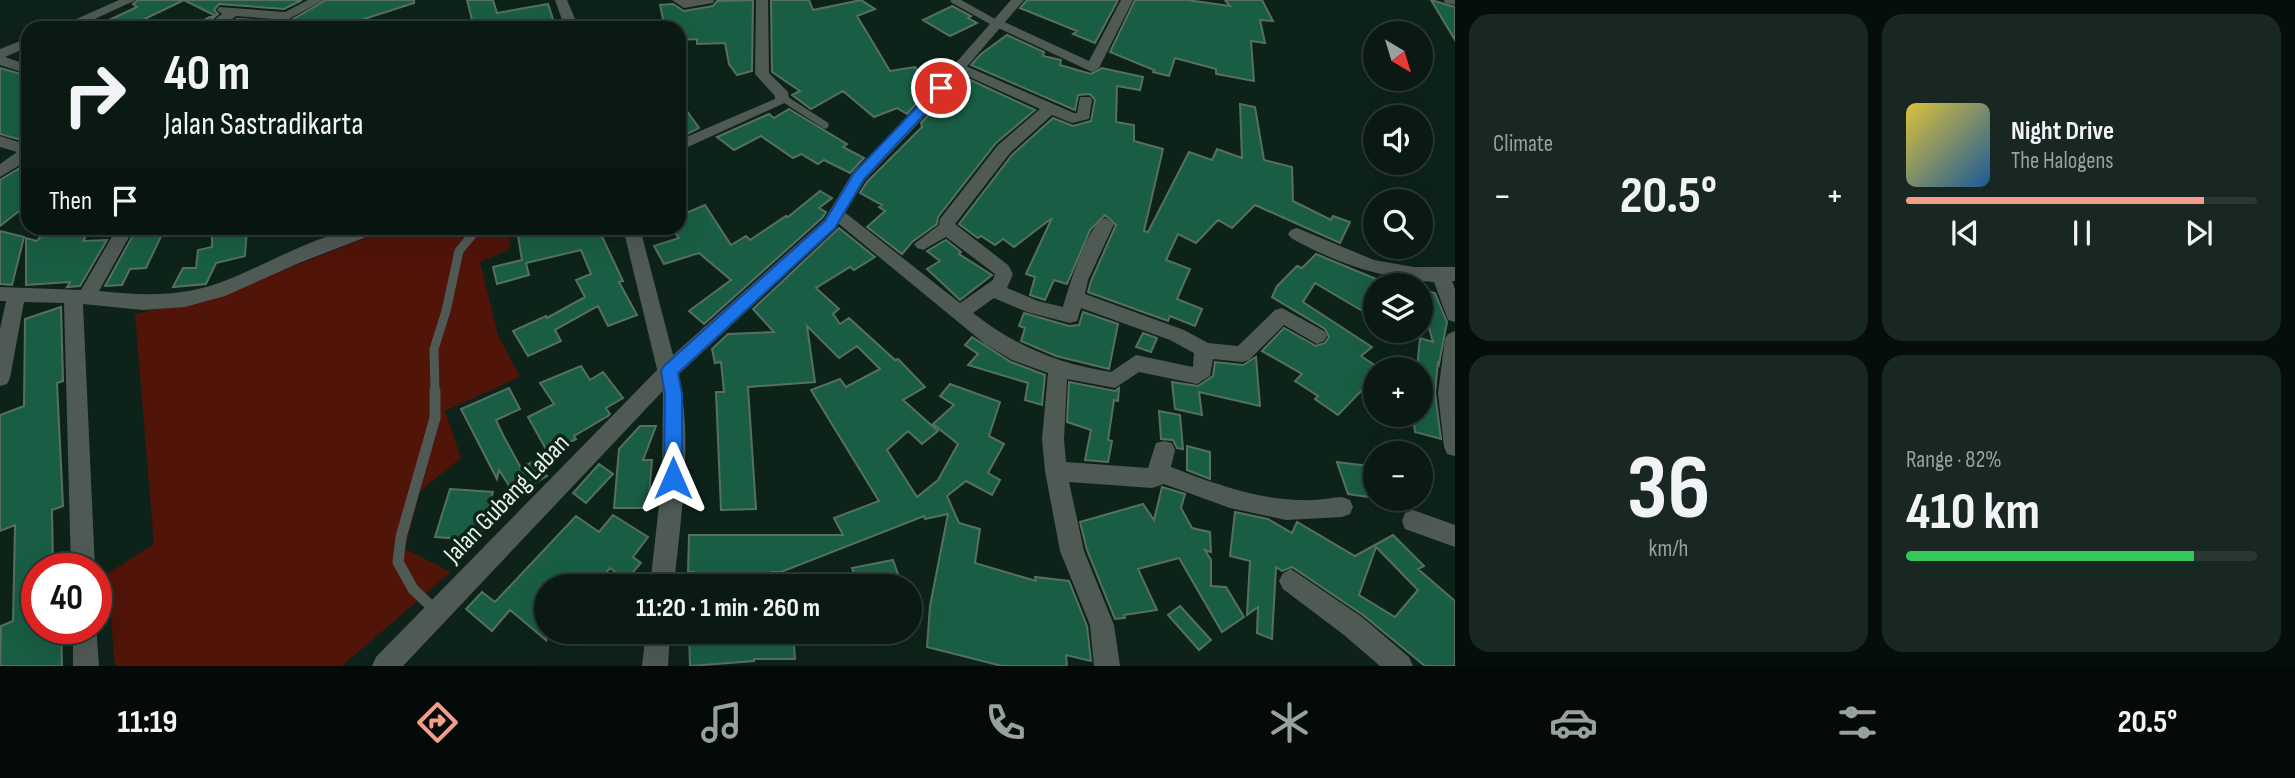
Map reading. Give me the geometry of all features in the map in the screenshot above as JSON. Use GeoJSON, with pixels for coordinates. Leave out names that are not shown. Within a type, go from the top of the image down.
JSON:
{"type":"FeatureCollection","features":[{"type":"Feature","properties":{"kind":"street"},"geometry":{"type":"LineString","coordinates":[[80,21],[130,0]]}},
{"type":"Feature","properties":{"kind":"street"},"geometry":{"type":"LineString","coordinates":[[286,21],[318,0]]}},
{"type":"Feature","properties":{"kind":"street"},"geometry":{"type":"LineString","coordinates":[[561,0],[569,21]]}},
{"type":"Feature","properties":{"kind":"street"},"geometry":{"type":"LineString","coordinates":[[678,0],[684,4],[708,0]]}},
{"type":"Feature","properties":{"kind":"street"},"geometry":{"type":"LineString","coordinates":[[686,143],[779,103],[783,98],[762,74],[762,0]]}},
{"type":"Feature","properties":{"kind":"street","name":"Jalan Gubang Laban"},"geometry":{"type":"LineString","coordinates":[[385,666],[669,371],[818,237],[837,215],[859,176],[909,125],[1018,0]]}},
{"type":"Feature","properties":{"kind":"street"},"geometry":{"type":"LineString","coordinates":[[997,24],[1092,68],[1127,0]]}},
{"type":"Feature","properties":{"kind":"street"},"geometry":{"type":"LineString","coordinates":[[218,21],[228,11],[279,21]]}},
{"type":"Feature","properties":{"kind":"street"},"geometry":{"type":"LineString","coordinates":[[0,54],[21,45]]}},
{"type":"Feature","properties":{"kind":"street"},"geometry":{"type":"LineString","coordinates":[[0,60],[21,68]]}},
{"type":"Feature","properties":{"kind":"street"},"geometry":{"type":"LineString","coordinates":[[959,67],[1050,110],[1081,119],[1084,116],[1085,100]]}},
{"type":"Feature","properties":{"kind":"street"},"geometry":{"type":"LineString","coordinates":[[960,313],[993,290],[1004,278],[1002,270],[947,228],[946,223],[951,213],[1004,149],[1050,110]]}},
{"type":"Feature","properties":{"kind":"street"},"geometry":{"type":"LineString","coordinates":[[0,141],[21,149]]}},
{"type":"Feature","properties":{"kind":"street"},"geometry":{"type":"LineString","coordinates":[[0,172],[21,157]]}},
{"type":"Feature","properties":{"kind":"street"},"geometry":{"type":"LineString","coordinates":[[837,215],[1012,351],[1058,368],[1115,380],[1133,365],[1140,363],[1197,376],[1203,370],[1205,350]]}},
{"type":"Feature","properties":{"kind":"street"},"geometry":{"type":"LineString","coordinates":[[993,290],[1067,317],[1072,313],[1079,280],[1105,225]]}},
{"type":"Feature","properties":{"kind":"street"},"geometry":{"type":"LineString","coordinates":[[923,244],[947,228]]}},
{"type":"Feature","properties":{"kind":"street"},"geometry":{"type":"LineString","coordinates":[[1297,234],[1355,262],[1390,271],[1448,274],[1455,315]]}},
{"type":"Feature","properties":{"kind":"street"},"geometry":{"type":"LineString","coordinates":[[82,553],[75,373],[79,297],[120,235]]}},
{"type":"Feature","properties":{"kind":"street"},"geometry":{"type":"LineString","coordinates":[[0,378],[8,295],[79,297],[143,303],[170,302],[200,296],[355,235]]}},
{"type":"Feature","properties":{"kind":"street"},"geometry":{"type":"LineString","coordinates":[[633,235],[673,394],[673,478],[663,574]]}},
{"type":"Feature","properties":{"kind":"street"},"geometry":{"type":"LineString","coordinates":[[1075,298],[1177,335],[1205,350],[1242,354],[1282,315],[1317,336]]}},
{"type":"Feature","properties":{"kind":"street"},"geometry":{"type":"LineString","coordinates":[[1454,349],[1447,415],[1455,447]]}},
{"type":"Feature","properties":{"kind":"street"},"geometry":{"type":"LineString","coordinates":[[1058,368],[1053,439],[1056,471],[1072,551],[1102,625],[1107,666]]}},
{"type":"Feature","properties":{"kind":"street"},"geometry":{"type":"LineString","coordinates":[[1056,471],[1157,477],[1162,461],[1212,491],[1281,509],[1304,511],[1342,507]]}},
{"type":"Feature","properties":{"kind":"street"},"geometry":{"type":"LineString","coordinates":[[1413,520],[1455,536]]}},
{"type":"Feature","properties":{"kind":"street"},"geometry":{"type":"LineString","coordinates":[[1292,582],[1353,626],[1400,666]]}},
{"type":"Feature","properties":{"kind":"street"},"geometry":{"type":"LineString","coordinates":[[85,644],[86,666]]}},
{"type":"Feature","properties":{"kind":"street"},"geometry":{"type":"LineString","coordinates":[[655,666],[657,644]]}},
{"type":"Feature","properties":{"kind":"lane"},"geometry":{"type":"LineString","coordinates":[[954,0],[997,24]]}},
{"type":"Feature","properties":{"kind":"lane"},"geometry":{"type":"LineString","coordinates":[[783,98],[825,125]]}},
{"type":"Feature","properties":{"kind":"lane"},"geometry":{"type":"LineString","coordinates":[[438,612],[413,589],[398,562],[401,537],[435,418],[434,349],[459,251],[472,235]]}},
{"type":"Feature","properties":{"kind":"shaded area"},"geometry":{"type":"Polygon","coordinates":[[[372,235],[511,235],[508,250],[480,262],[498,335],[520,377],[445,411],[461,458],[420,491],[405,549],[451,572],[342,666],[115,666],[112,571],[154,544],[135,314],[228,292],[372,235]]]}},
{"type":"Feature","properties":{"kind":"building"},"geometry":{"type":"Polygon","coordinates":[[[138,0],[184,0],[140,21],[107,21],[137,7],[133,4],[138,0]]]}},
{"type":"Feature","properties":{"kind":"building"},"geometry":{"type":"Polygon","coordinates":[[[184,0],[302,0],[284,9],[219,4],[214,10],[218,14],[210,21],[202,21],[214,15],[184,0]]]}},
{"type":"Feature","properties":{"kind":"building"},"geometry":{"type":"Polygon","coordinates":[[[326,0],[414,0],[414,3],[361,20],[363,21],[290,21],[326,0]]]}},
{"type":"Feature","properties":{"kind":"building"},"geometry":{"type":"Polygon","coordinates":[[[467,0],[493,0],[497,13],[548,4],[554,21],[472,21],[467,0]]]}},
{"type":"Feature","properties":{"kind":"building"},"geometry":{"type":"Polygon","coordinates":[[[753,0],[752,71],[737,75],[729,64],[725,43],[697,44],[697,39],[686,40],[686,21],[663,21],[660,5],[673,4],[684,11],[713,6],[717,1],[753,0]]]}},
{"type":"Feature","properties":{"kind":"building"},"geometry":{"type":"Polygon","coordinates":[[[771,0],[809,0],[813,10],[861,0],[875,9],[857,16],[890,71],[915,67],[932,86],[907,114],[897,108],[874,117],[843,91],[811,109],[792,95],[800,91],[772,72],[771,0]]]}},
{"type":"Feature","properties":{"kind":"building"},"geometry":{"type":"Polygon","coordinates":[[[1027,0],[1118,0],[1095,43],[1073,34],[1077,31],[1020,8],[1027,0]]]}},
{"type":"Feature","properties":{"kind":"building"},"geometry":{"type":"Polygon","coordinates":[[[1135,0],[1187,0],[1230,6],[1225,0],[1262,0],[1273,21],[1260,20],[1265,43],[1251,41],[1254,81],[1216,74],[1216,69],[1175,58],[1169,76],[1153,72],[1154,70],[1110,52],[1135,0]]]}},
{"type":"Feature","properties":{"kind":"building"},"geometry":{"type":"Polygon","coordinates":[[[1431,0],[1455,7],[1455,40],[1431,0]]]}},
{"type":"Feature","properties":{"kind":"building"},"geometry":{"type":"Polygon","coordinates":[[[952,6],[971,16],[968,18],[977,23],[950,36],[923,20],[952,6]]]}},
{"type":"Feature","properties":{"kind":"building"},"geometry":{"type":"Polygon","coordinates":[[[237,19],[271,21],[234,21],[237,19]]]}},
{"type":"Feature","properties":{"kind":"building"},"geometry":{"type":"Polygon","coordinates":[[[1007,35],[1044,52],[1043,56],[1061,60],[1060,65],[1091,74],[1102,68],[1143,77],[1140,90],[1117,86],[1116,122],[1134,125],[1134,141],[1163,149],[1144,231],[1148,232],[1189,152],[1212,160],[1217,149],[1242,158],[1240,104],[1255,107],[1264,160],[1292,167],[1293,201],[1331,220],[1333,216],[1350,222],[1340,243],[1255,205],[1232,228],[1218,220],[1196,243],[1178,234],[1166,260],[1190,269],[1177,299],[1202,309],[1195,326],[1170,316],[1168,321],[1088,292],[1116,225],[1105,215],[1090,230],[1067,284],[1054,280],[1045,300],[1030,295],[1035,277],[1026,274],[1052,218],[1014,247],[1003,239],[995,245],[981,236],[978,238],[959,224],[1012,155],[1053,118],[1073,126],[1091,121],[1095,100],[1090,94],[1078,95],[1075,110],[971,65],[1007,35]]]}},
{"type":"Feature","properties":{"kind":"building"},"geometry":{"type":"Polygon","coordinates":[[[0,68],[21,74],[21,140],[0,134],[0,68]]]}},
{"type":"Feature","properties":{"kind":"building"},"geometry":{"type":"Polygon","coordinates":[[[962,76],[1035,110],[996,143],[938,217],[937,224],[912,242],[902,254],[867,227],[885,211],[879,207],[882,205],[860,193],[867,182],[922,127],[921,123],[962,76]]]}},
{"type":"Feature","properties":{"kind":"building"},"geometry":{"type":"Polygon","coordinates":[[[789,109],[847,144],[843,147],[864,158],[850,173],[824,160],[818,164],[801,154],[793,158],[761,136],[734,150],[717,137],[769,114],[774,118],[789,109]]]}},
{"type":"Feature","properties":{"kind":"building"},"geometry":{"type":"Polygon","coordinates":[[[686,110],[699,128],[686,134],[686,110]]]}},
{"type":"Feature","properties":{"kind":"building"},"geometry":{"type":"Polygon","coordinates":[[[21,167],[21,210],[0,226],[0,180],[21,167]]]}},
{"type":"Feature","properties":{"kind":"building"},"geometry":{"type":"Polygon","coordinates":[[[820,191],[832,198],[819,208],[826,212],[822,218],[704,324],[689,311],[731,280],[699,253],[664,264],[654,246],[679,238],[677,235],[686,235],[686,213],[705,205],[731,245],[746,236],[750,240],[788,217],[820,191]]]}},
{"type":"Feature","properties":{"kind":"building"},"geometry":{"type":"Polygon","coordinates":[[[839,228],[875,257],[854,270],[850,267],[816,288],[839,309],[833,314],[840,324],[849,318],[895,360],[898,359],[925,387],[903,400],[938,431],[922,444],[908,431],[887,450],[917,497],[938,480],[958,444],[933,424],[954,405],[940,396],[950,384],[1000,402],[989,436],[1004,444],[988,473],[1000,480],[992,495],[966,481],[947,496],[959,523],[980,529],[975,563],[1036,581],[1035,577],[1069,581],[1087,626],[1091,661],[1066,655],[1067,666],[1002,666],[927,647],[930,606],[948,514],[925,519],[924,516],[772,574],[688,572],[689,535],[843,535],[834,518],[879,501],[811,390],[840,379],[846,387],[880,369],[857,346],[839,358],[807,326],[815,382],[748,387],[756,509],[721,510],[716,392],[724,392],[721,362],[715,363],[712,349],[728,334],[774,332],[753,309],[839,228]]]}},
{"type":"Feature","properties":{"kind":"building"},"geometry":{"type":"Polygon","coordinates":[[[0,231],[24,237],[12,285],[0,284],[0,231]]]}},
{"type":"Feature","properties":{"kind":"building"},"geometry":{"type":"Polygon","coordinates":[[[42,235],[87,235],[83,241],[107,240],[80,286],[67,287],[70,282],[26,285],[26,238],[37,241],[42,235]]]}},
{"type":"Feature","properties":{"kind":"building"},"geometry":{"type":"Polygon","coordinates":[[[133,235],[162,235],[146,268],[130,269],[122,285],[105,286],[133,235]]]}},
{"type":"Feature","properties":{"kind":"building"},"geometry":{"type":"Polygon","coordinates":[[[212,235],[246,235],[245,256],[216,263],[206,284],[173,287],[183,268],[196,268],[198,250],[212,247],[212,235]]]}},
{"type":"Feature","properties":{"kind":"building"},"geometry":{"type":"Polygon","coordinates":[[[601,235],[623,281],[619,282],[637,315],[608,326],[598,306],[555,330],[561,341],[528,356],[513,331],[546,316],[547,318],[585,297],[576,280],[591,274],[581,250],[526,263],[529,275],[497,284],[493,267],[522,260],[518,236],[601,235]]]}},
{"type":"Feature","properties":{"kind":"building"},"geometry":{"type":"Polygon","coordinates":[[[946,240],[961,252],[959,254],[992,275],[960,300],[927,269],[940,261],[927,251],[946,240]]]}},
{"type":"Feature","properties":{"kind":"building"},"geometry":{"type":"Polygon","coordinates":[[[1316,254],[1363,274],[1363,311],[1315,283],[1303,302],[1372,347],[1361,356],[1363,392],[1361,391],[1338,415],[1315,399],[1318,396],[1295,381],[1302,374],[1262,351],[1284,328],[1316,346],[1325,343],[1329,337],[1325,329],[1272,297],[1277,286],[1297,266],[1302,268],[1316,254]]]}},
{"type":"Feature","properties":{"kind":"building"},"geometry":{"type":"Polygon","coordinates":[[[1435,293],[1447,322],[1439,364],[1438,361],[1435,393],[1441,439],[1415,432],[1414,427],[1433,427],[1433,357],[1418,357],[1420,343],[1433,343],[1435,293]]]}},
{"type":"Feature","properties":{"kind":"building"},"geometry":{"type":"Polygon","coordinates":[[[61,307],[63,381],[57,383],[63,506],[52,510],[53,553],[21,553],[21,644],[61,644],[62,666],[0,666],[1,626],[13,621],[15,525],[0,531],[0,415],[24,406],[25,319],[61,307]]]}},
{"type":"Feature","properties":{"kind":"building"},"geometry":{"type":"Polygon","coordinates":[[[1083,312],[1118,324],[1109,369],[1056,356],[1021,341],[1025,328],[1019,326],[1024,313],[1069,326],[1079,325],[1083,312]]]}},
{"type":"Feature","properties":{"kind":"building"},"geometry":{"type":"Polygon","coordinates":[[[1143,333],[1157,338],[1151,352],[1136,347],[1143,333]]]}},
{"type":"Feature","properties":{"kind":"building"},"geometry":{"type":"Polygon","coordinates":[[[972,337],[1011,362],[1045,375],[1042,405],[1025,400],[1028,383],[968,365],[978,354],[965,345],[972,337]]]}},
{"type":"Feature","properties":{"kind":"building"},"geometry":{"type":"Polygon","coordinates":[[[1256,357],[1260,406],[1199,392],[1202,415],[1175,409],[1172,382],[1198,386],[1213,376],[1215,362],[1243,365],[1256,357]]]}},
{"type":"Feature","properties":{"kind":"building"},"geometry":{"type":"Polygon","coordinates":[[[581,366],[590,380],[603,372],[623,398],[606,408],[610,414],[608,416],[574,436],[576,439],[548,453],[528,417],[554,404],[540,383],[581,366]]]}},
{"type":"Feature","properties":{"kind":"building"},"geometry":{"type":"Polygon","coordinates":[[[1069,382],[1115,391],[1119,388],[1118,401],[1114,400],[1108,440],[1112,441],[1108,462],[1085,460],[1091,430],[1067,422],[1069,382]]]}},
{"type":"Feature","properties":{"kind":"building"},"geometry":{"type":"Polygon","coordinates":[[[509,388],[520,409],[496,420],[521,468],[536,460],[547,476],[515,495],[499,470],[497,479],[461,409],[509,388]]]}},
{"type":"Feature","properties":{"kind":"building"},"geometry":{"type":"Polygon","coordinates":[[[1159,411],[1180,415],[1183,449],[1177,448],[1173,440],[1161,439],[1159,411]]]}},
{"type":"Feature","properties":{"kind":"building"},"geometry":{"type":"Polygon","coordinates":[[[640,426],[656,426],[643,460],[652,460],[648,508],[614,508],[619,449],[640,426]]]}},
{"type":"Feature","properties":{"kind":"building"},"geometry":{"type":"Polygon","coordinates":[[[1187,446],[1210,452],[1210,479],[1187,470],[1187,446]]]}},
{"type":"Feature","properties":{"kind":"building"},"geometry":{"type":"Polygon","coordinates":[[[1337,462],[1363,465],[1363,496],[1348,494],[1337,462]]]}},
{"type":"Feature","properties":{"kind":"building"},"geometry":{"type":"Polygon","coordinates":[[[599,464],[613,474],[586,503],[573,493],[599,464]]]}},
{"type":"Feature","properties":{"kind":"building"},"geometry":{"type":"Polygon","coordinates":[[[1162,487],[1185,494],[1181,508],[1192,528],[1210,532],[1211,552],[1205,550],[1211,560],[1211,586],[1226,587],[1244,617],[1222,632],[1179,558],[1138,569],[1157,610],[1115,619],[1087,550],[1080,522],[1143,504],[1154,520],[1162,487]]]}},
{"type":"Feature","properties":{"kind":"building"},"geometry":{"type":"Polygon","coordinates":[[[450,489],[493,492],[480,540],[435,537],[450,489]]]}},
{"type":"Feature","properties":{"kind":"building"},"geometry":{"type":"Polygon","coordinates":[[[1235,512],[1268,519],[1292,533],[1297,522],[1355,556],[1393,535],[1424,566],[1418,569],[1455,601],[1455,666],[1425,666],[1363,615],[1292,567],[1282,571],[1276,567],[1272,639],[1257,633],[1258,607],[1247,615],[1250,561],[1230,556],[1235,512]],[[1376,547],[1359,595],[1395,617],[1418,590],[1376,547]]]}},
{"type":"Feature","properties":{"kind":"building"},"geometry":{"type":"Polygon","coordinates":[[[613,515],[648,537],[633,557],[641,563],[631,574],[618,574],[610,568],[605,574],[534,574],[534,630],[510,610],[492,631],[466,609],[482,592],[495,602],[576,516],[599,532],[613,515]]]}},
{"type":"Feature","properties":{"kind":"building"},"geometry":{"type":"Polygon","coordinates":[[[893,560],[898,574],[854,574],[852,568],[893,560]]]}},
{"type":"Feature","properties":{"kind":"building"},"geometry":{"type":"Polygon","coordinates":[[[1180,606],[1211,640],[1199,650],[1168,615],[1180,606]]]}},
{"type":"Feature","properties":{"kind":"building"},"geometry":{"type":"Polygon","coordinates":[[[689,644],[794,644],[795,659],[754,659],[690,666],[689,644]]]}},
{"type":"Feature","properties":{"kind":"route"},"geometry":{"type":"LineString","coordinates":[[673,478],[673,394],[669,371],[818,237],[837,215],[859,176],[941,88]]}}]}
